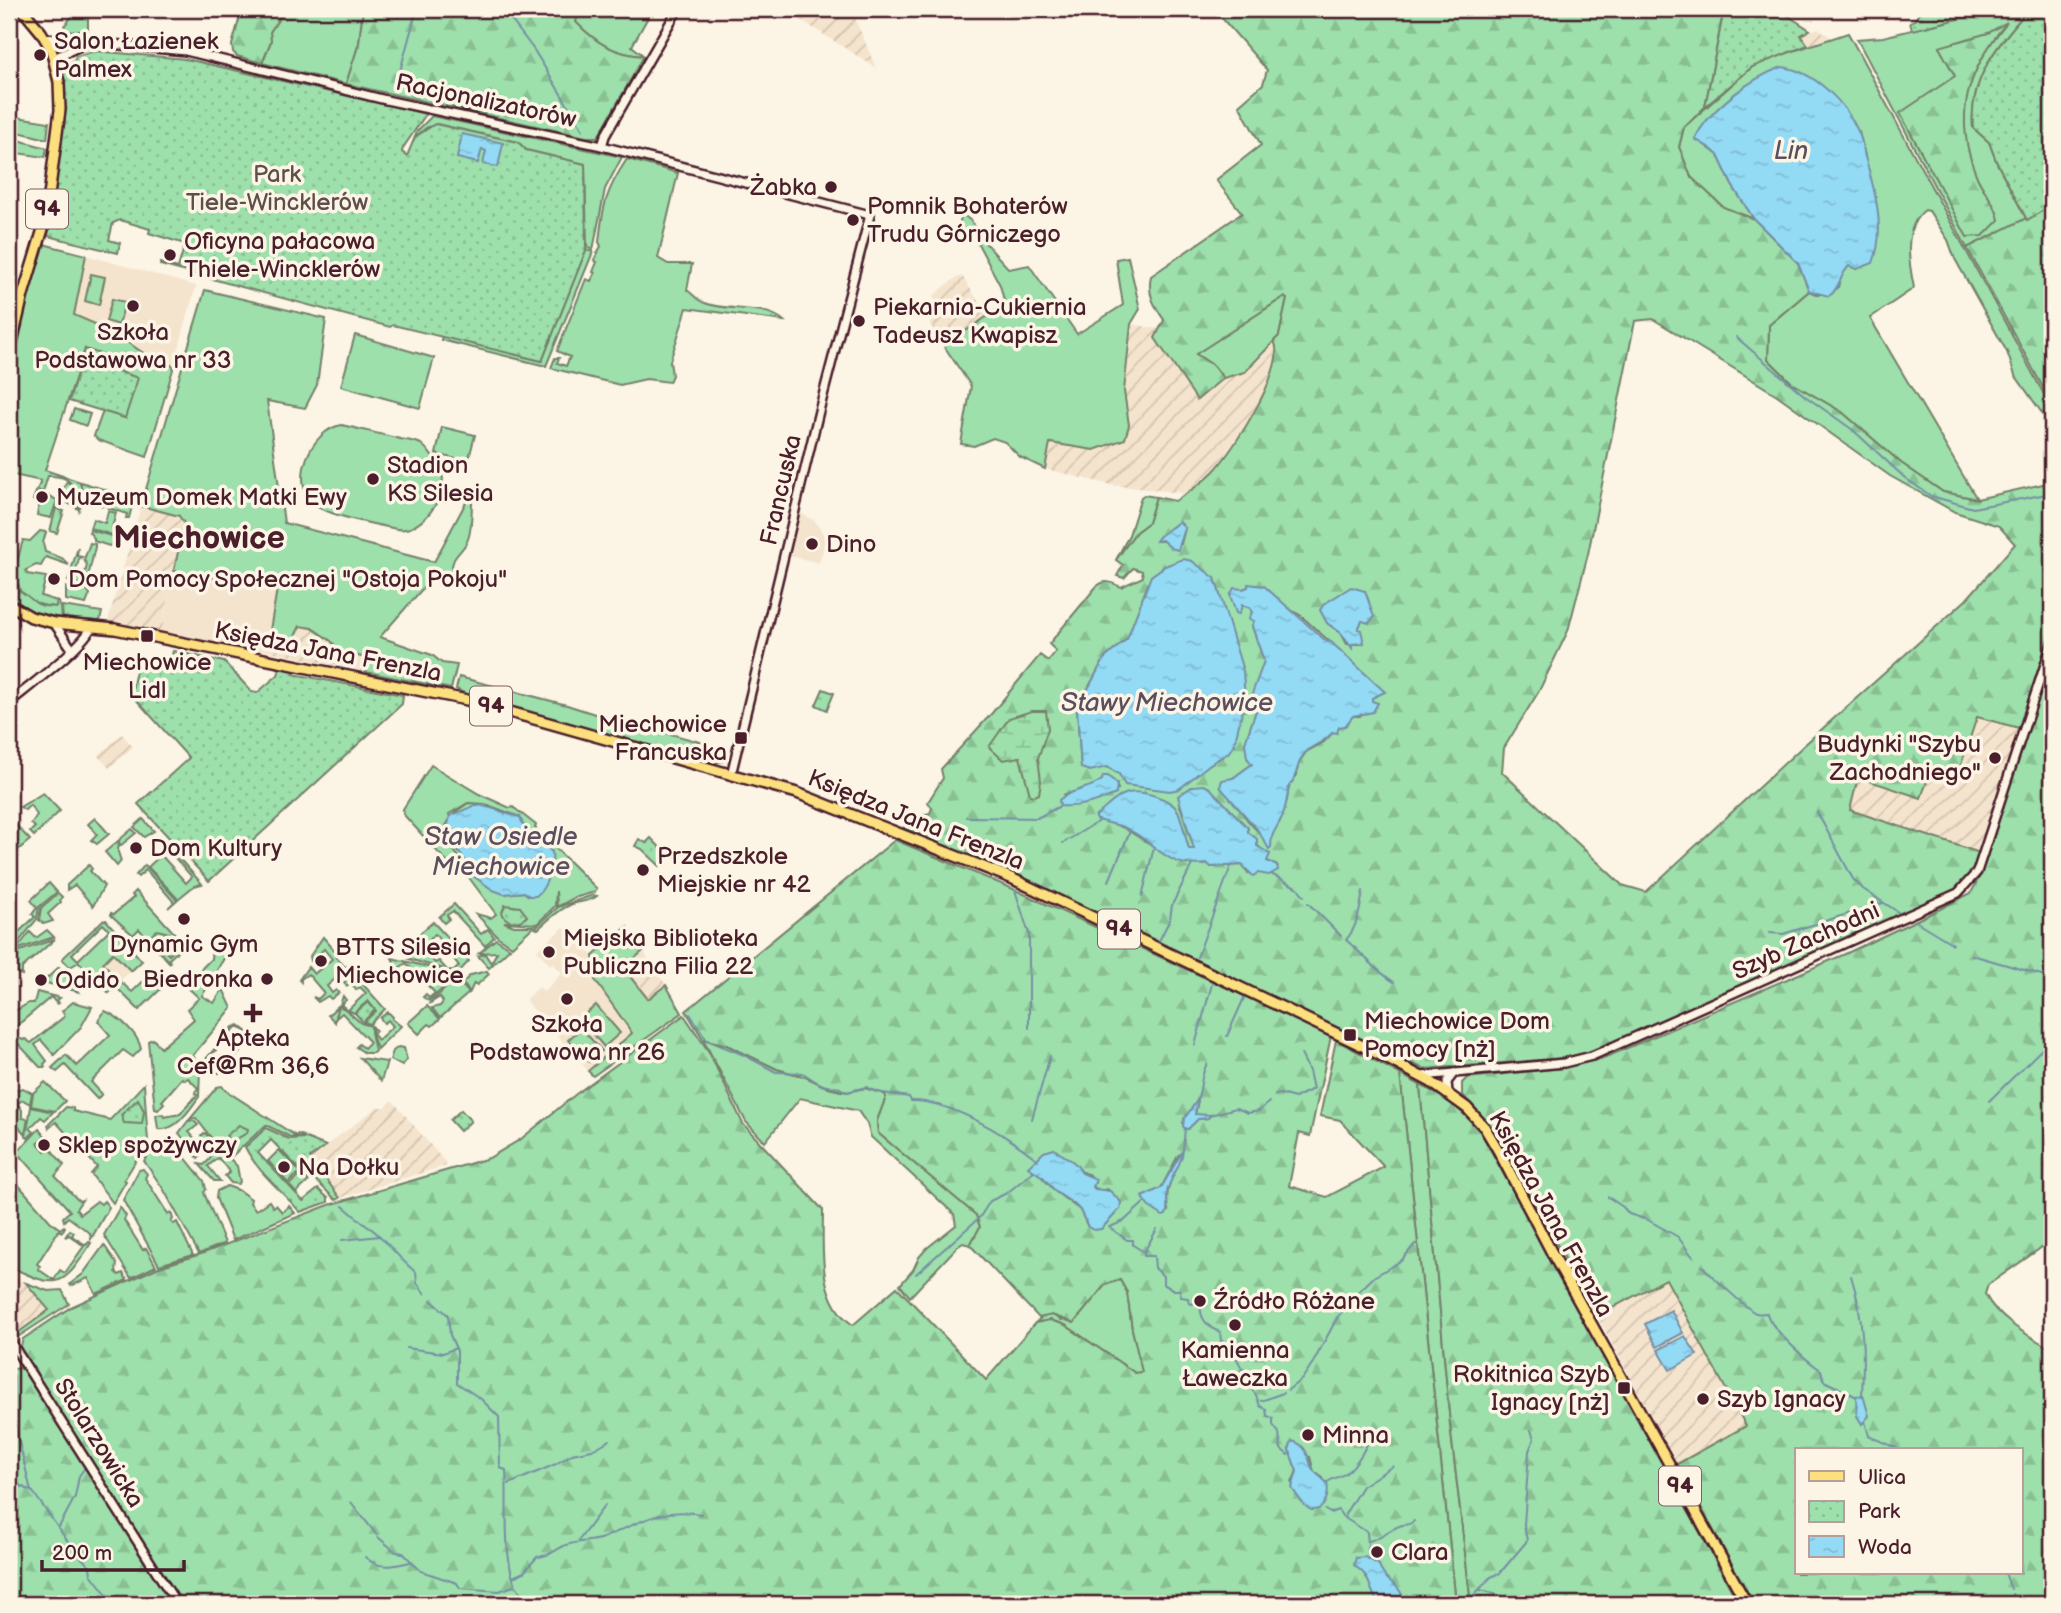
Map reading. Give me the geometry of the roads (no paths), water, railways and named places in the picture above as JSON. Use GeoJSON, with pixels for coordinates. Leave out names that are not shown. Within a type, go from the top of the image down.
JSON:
{"type":"FeatureCollection","features":[{"type":"Feature","properties":{"kind":"main road","name":"94"},"geometry":{"type":"LineString","coordinates":[[9,356],[46,219],[60,110],[59,82],[54,58],[45,38],[22,9]]}},
{"type":"Feature","properties":{"kind":"main road","name":"Księdza Jana Frenzla"},"geometry":{"type":"LineString","coordinates":[[9,604],[32,617],[54,623],[92,626],[467,699],[797,793],[1011,878],[1422,1076],[1448,1092],[1476,1118],[1498,1150],[1747,1604]]}},
{"type":"Feature","properties":{"kind":"street"},"geometry":{"type":"LineString","coordinates":[[602,146],[605,136],[678,9]]}},
{"type":"Feature","properties":{"kind":"street","name":"Racjonalizatorów"},"geometry":{"type":"LineString","coordinates":[[45,38],[186,51],[386,100],[602,146],[870,215]]}},
{"type":"Feature","properties":{"kind":"street","name":"Racjonalizatorów"},"geometry":{"type":"LineString","coordinates":[[54,58],[90,42]]}},
{"type":"Feature","properties":{"kind":"street","name":"Francuska"},"geometry":{"type":"LineString","coordinates":[[731,775],[824,391],[870,215]]}},
{"type":"Feature","properties":{"kind":"street"},"geometry":{"type":"LineString","coordinates":[[54,623],[72,649]]}},
{"type":"Feature","properties":{"kind":"street"},"geometry":{"type":"LineString","coordinates":[[9,703],[72,649],[92,626]]}},
{"type":"Feature","properties":{"kind":"street","name":"Szyb Zachodni"},"geometry":{"type":"LineString","coordinates":[[1422,1076],[1564,1063],[1592,1056],[1958,893],[1977,872],[2052,643]]}},
{"type":"Feature","properties":{"kind":"street"},"geometry":{"type":"LineString","coordinates":[[1448,1092],[1447,1082],[1454,1073]]}},
{"type":"Feature","properties":{"kind":"street","name":"Stolarzowicka"},"geometry":{"type":"LineString","coordinates":[[9,1339],[177,1604]]}},
{"type":"Feature","properties":{"kind":"water","name":"Lin"},"geometry":{"type":"Polygon","coordinates":[[[1782,67],[1817,81],[1845,109],[1861,137],[1878,210],[1879,237],[1873,263],[1857,269],[1849,266],[1829,296],[1809,291],[1798,263],[1754,219],[1732,185],[1718,155],[1695,139],[1710,117],[1732,96],[1757,79],[1782,67]]]}},
{"type":"Feature","properties":{"kind":"water"},"geometry":{"type":"Polygon","coordinates":[[[462,134],[503,143],[498,167],[483,164],[486,151],[482,149],[478,163],[457,158],[462,134]]]}},
{"type":"Feature","properties":{"kind":"water"},"geometry":{"type":"Polygon","coordinates":[[[1179,521],[1185,528],[1178,550],[1162,540],[1156,541],[1161,535],[1179,521]]]}},
{"type":"Feature","properties":{"kind":"water","name":"Stawy Miechowice"},"geometry":{"type":"Polygon","coordinates":[[[1183,559],[1192,561],[1215,578],[1243,671],[1245,700],[1234,745],[1228,753],[1179,789],[1170,791],[1125,785],[1119,774],[1107,767],[1090,771],[1081,768],[1077,709],[1104,659],[1127,639],[1151,576],[1165,566],[1183,559]]]}},
{"type":"Feature","properties":{"kind":"water","name":"Stawy Miechowice"},"geometry":{"type":"Polygon","coordinates":[[[1248,584],[1264,586],[1385,692],[1372,698],[1372,701],[1378,703],[1373,712],[1353,716],[1345,726],[1339,727],[1337,733],[1333,732],[1303,756],[1289,786],[1284,813],[1273,833],[1269,849],[1257,829],[1220,787],[1222,780],[1233,778],[1252,764],[1247,758],[1245,743],[1256,711],[1253,691],[1264,661],[1252,626],[1254,621],[1249,619],[1252,612],[1250,608],[1242,605],[1239,614],[1236,613],[1230,595],[1234,588],[1243,589],[1248,587],[1248,584]]]}},
{"type":"Feature","properties":{"kind":"water"},"geometry":{"type":"Polygon","coordinates":[[[1351,587],[1365,591],[1374,617],[1369,623],[1362,621],[1358,629],[1361,630],[1364,643],[1352,644],[1352,648],[1341,633],[1327,623],[1320,610],[1324,604],[1351,587]]]}},
{"type":"Feature","properties":{"kind":"water"},"geometry":{"type":"Polygon","coordinates":[[[1103,776],[1108,776],[1117,784],[1116,794],[1089,803],[1060,806],[1059,800],[1063,796],[1097,783],[1103,776]]]}},
{"type":"Feature","properties":{"kind":"water"},"geometry":{"type":"Polygon","coordinates":[[[1204,785],[1248,828],[1248,832],[1257,839],[1257,846],[1270,854],[1267,861],[1277,866],[1278,870],[1269,875],[1258,873],[1253,876],[1242,865],[1211,867],[1208,864],[1181,863],[1171,859],[1135,833],[1096,819],[1096,816],[1115,800],[1128,793],[1156,796],[1169,802],[1178,811],[1189,849],[1194,849],[1178,796],[1193,786],[1204,785]]]}},
{"type":"Feature","properties":{"kind":"water","name":"Staw Osiedle Miechowice"},"geometry":{"type":"Polygon","coordinates":[[[476,805],[520,817],[523,825],[552,852],[548,876],[536,896],[529,896],[524,892],[504,894],[493,890],[472,875],[446,833],[450,816],[476,805]]]}},
{"type":"Feature","properties":{"kind":"water"},"geometry":{"type":"Polygon","coordinates":[[[1198,1099],[1195,1114],[1211,1115],[1198,1119],[1185,1129],[1184,1119],[1198,1099]]]}},
{"type":"Feature","properties":{"kind":"water"},"geometry":{"type":"Polygon","coordinates":[[[1054,1149],[1074,1162],[1082,1173],[1096,1179],[1093,1187],[1095,1189],[1110,1191],[1121,1202],[1120,1209],[1101,1229],[1088,1227],[1074,1204],[1028,1167],[1044,1152],[1054,1149]]]}},
{"type":"Feature","properties":{"kind":"water"},"geometry":{"type":"Polygon","coordinates":[[[1183,1150],[1168,1188],[1167,1212],[1163,1216],[1148,1206],[1142,1197],[1161,1188],[1183,1150]]]}},
{"type":"Feature","properties":{"kind":"water"},"geometry":{"type":"Polygon","coordinates":[[[1671,1310],[1683,1333],[1657,1347],[1645,1324],[1671,1310]]]}},
{"type":"Feature","properties":{"kind":"water"},"geometry":{"type":"Polygon","coordinates":[[[1685,1336],[1697,1355],[1670,1370],[1658,1350],[1685,1336]]]}},
{"type":"Feature","properties":{"kind":"water"},"geometry":{"type":"Polygon","coordinates":[[[1863,1395],[1869,1416],[1862,1424],[1857,1416],[1856,1396],[1863,1395]]]}},
{"type":"Feature","properties":{"kind":"water"},"geometry":{"type":"Polygon","coordinates":[[[1292,1441],[1301,1445],[1313,1470],[1327,1483],[1326,1500],[1317,1509],[1306,1507],[1292,1488],[1297,1471],[1289,1450],[1292,1441]]]}},
{"type":"Feature","properties":{"kind":"water"},"geometry":{"type":"Polygon","coordinates":[[[1365,1557],[1379,1565],[1384,1576],[1400,1590],[1402,1595],[1399,1600],[1383,1603],[1376,1599],[1365,1575],[1354,1565],[1356,1558],[1365,1557]]]}},
{"type":"Feature","properties":{"kind":"waterway"},"geometry":{"type":"LineString","coordinates":[[397,82],[417,9]]}},
{"type":"Feature","properties":{"kind":"waterway"},"geometry":{"type":"LineString","coordinates":[[503,9],[534,50],[583,130]]}},
{"type":"Feature","properties":{"kind":"waterway"},"geometry":{"type":"LineString","coordinates":[[446,93],[575,117]]}},
{"type":"Feature","properties":{"kind":"waterway"},"geometry":{"type":"LineString","coordinates":[[1736,337],[1805,396],[1853,430],[1905,478],[1931,496],[1973,508],[2052,493]]}},
{"type":"Feature","properties":{"kind":"waterway"},"geometry":{"type":"LineString","coordinates":[[966,817],[1037,818],[1060,806]]}},
{"type":"Feature","properties":{"kind":"waterway"},"geometry":{"type":"LineString","coordinates":[[1817,812],[1853,879],[1863,889],[1898,912]]}},
{"type":"Feature","properties":{"kind":"waterway"},"geometry":{"type":"LineString","coordinates":[[1063,843],[1099,821]]}},
{"type":"Feature","properties":{"kind":"waterway"},"geometry":{"type":"LineString","coordinates":[[1109,881],[1130,831]]}},
{"type":"Feature","properties":{"kind":"waterway"},"geometry":{"type":"LineString","coordinates":[[1142,897],[1154,847]]}},
{"type":"Feature","properties":{"kind":"waterway"},"geometry":{"type":"LineString","coordinates":[[1158,943],[1170,919],[1172,905],[1192,865]]}},
{"type":"Feature","properties":{"kind":"waterway"},"geometry":{"type":"LineString","coordinates":[[1197,957],[1231,866]]}},
{"type":"Feature","properties":{"kind":"waterway"},"geometry":{"type":"LineString","coordinates":[[1271,874],[1298,888],[1304,896]]}},
{"type":"Feature","properties":{"kind":"waterway"},"geometry":{"type":"LineString","coordinates":[[1015,890],[1029,934],[1029,1028]]}},
{"type":"Feature","properties":{"kind":"waterway"},"geometry":{"type":"LineString","coordinates":[[1363,891],[1356,923],[1346,940],[1394,982]]}},
{"type":"Feature","properties":{"kind":"waterway"},"geometry":{"type":"LineString","coordinates":[[1308,903],[1341,936]]}},
{"type":"Feature","properties":{"kind":"waterway"},"geometry":{"type":"LineString","coordinates":[[1770,933],[1783,934],[1883,903]]}},
{"type":"Feature","properties":{"kind":"waterway"},"geometry":{"type":"LineString","coordinates":[[1917,922],[1953,944]]}},
{"type":"Feature","properties":{"kind":"waterway"},"geometry":{"type":"LineString","coordinates":[[1972,955],[2052,978]]}},
{"type":"Feature","properties":{"kind":"waterway"},"geometry":{"type":"LineString","coordinates":[[1195,1045],[1212,984]]}},
{"type":"Feature","properties":{"kind":"waterway"},"geometry":{"type":"LineString","coordinates":[[1227,1036],[1244,998]]}},
{"type":"Feature","properties":{"kind":"waterway"},"geometry":{"type":"LineString","coordinates":[[690,1014],[707,1040],[776,1072],[803,1073],[821,1085],[847,1092],[866,1087],[876,1092],[909,1097],[911,1101],[943,1106],[978,1121],[1038,1160]]}},
{"type":"Feature","properties":{"kind":"waterway"},"geometry":{"type":"LineString","coordinates":[[1989,1101],[2052,1039]]}},
{"type":"Feature","properties":{"kind":"waterway"},"geometry":{"type":"LineString","coordinates":[[1275,1095],[1295,1098],[1313,1089],[1301,1054]]}},
{"type":"Feature","properties":{"kind":"waterway"},"geometry":{"type":"LineString","coordinates":[[1032,1119],[1050,1056]]}},
{"type":"Feature","properties":{"kind":"waterway"},"geometry":{"type":"LineString","coordinates":[[1197,1100],[1207,1064]]}},
{"type":"Feature","properties":{"kind":"waterway"},"geometry":{"type":"LineString","coordinates":[[1210,1115],[1236,1108],[1248,1113],[1259,1111],[1269,1102]]}},
{"type":"Feature","properties":{"kind":"waterway"},"geometry":{"type":"LineString","coordinates":[[1183,1150],[1185,1128]]}},
{"type":"Feature","properties":{"kind":"waterway"},"geometry":{"type":"LineString","coordinates":[[916,1274],[980,1217],[990,1201],[1007,1193],[1034,1171]]}},
{"type":"Feature","properties":{"kind":"waterway"},"geometry":{"type":"LineString","coordinates":[[1608,1197],[1629,1214],[1648,1220],[1678,1237],[1693,1257]]}},
{"type":"Feature","properties":{"kind":"waterway"},"geometry":{"type":"LineString","coordinates":[[1110,1227],[1124,1221],[1145,1202]]}},
{"type":"Feature","properties":{"kind":"waterway"},"geometry":{"type":"LineString","coordinates":[[343,1206],[372,1229],[416,1272],[417,1283],[425,1294]]}},
{"type":"Feature","properties":{"kind":"waterway"},"geometry":{"type":"LineString","coordinates":[[1109,1227],[1127,1240],[1133,1240],[1133,1245],[1144,1252],[1144,1256],[1154,1256],[1155,1268],[1163,1276],[1163,1284],[1180,1290],[1181,1297],[1188,1298],[1189,1303],[1201,1304],[1201,1314],[1205,1322],[1220,1332],[1221,1341],[1226,1342],[1245,1370],[1243,1375],[1251,1383],[1249,1386],[1260,1406],[1266,1409],[1267,1416],[1273,1418],[1281,1449],[1288,1455],[1291,1453]]}},
{"type":"Feature","properties":{"kind":"waterway"},"geometry":{"type":"LineString","coordinates":[[1144,1252],[1157,1229]]}},
{"type":"Feature","properties":{"kind":"waterway"},"geometry":{"type":"LineString","coordinates":[[342,1240],[380,1236]]}},
{"type":"Feature","properties":{"kind":"waterway"},"geometry":{"type":"LineString","coordinates":[[1288,1390],[1302,1379],[1337,1318],[1355,1295],[1375,1276],[1401,1261],[1415,1244]]}},
{"type":"Feature","properties":{"kind":"waterway"},"geometry":{"type":"LineString","coordinates":[[1702,1266],[1752,1311],[1767,1313],[1774,1327],[1821,1370],[1824,1381],[1855,1396]]}},
{"type":"Feature","properties":{"kind":"waterway"},"geometry":{"type":"LineString","coordinates":[[1851,1276],[1862,1336],[1862,1396]]}},
{"type":"Feature","properties":{"kind":"waterway"},"geometry":{"type":"LineString","coordinates":[[431,1300],[448,1315],[450,1335],[457,1351],[457,1383],[481,1399],[499,1417],[500,1468],[506,1470],[507,1541],[511,1569],[515,1585],[530,1604]]}},
{"type":"Feature","properties":{"kind":"waterway"},"geometry":{"type":"LineString","coordinates":[[406,1348],[443,1353],[456,1348]]}},
{"type":"Feature","properties":{"kind":"waterway"},"geometry":{"type":"LineString","coordinates":[[14,1375],[15,1425],[31,1491]]}},
{"type":"Feature","properties":{"kind":"waterway"},"geometry":{"type":"LineString","coordinates":[[1261,1401],[1283,1393]]}},
{"type":"Feature","properties":{"kind":"waterway"},"geometry":{"type":"LineString","coordinates":[[1865,1421],[1869,1436],[1896,1448]]}},
{"type":"Feature","properties":{"kind":"waterway"},"geometry":{"type":"LineString","coordinates":[[1326,1483],[1351,1468],[1376,1426]]}},
{"type":"Feature","properties":{"kind":"waterway"},"geometry":{"type":"LineString","coordinates":[[1452,1604],[1455,1600],[1473,1596],[1491,1577],[1500,1573],[1527,1541],[1524,1525],[1529,1451],[1534,1439],[1531,1430]]}},
{"type":"Feature","properties":{"kind":"waterway"},"geometry":{"type":"LineString","coordinates":[[509,1484],[556,1464],[572,1454],[592,1450],[610,1440]]}},
{"type":"Feature","properties":{"kind":"waterway"},"geometry":{"type":"LineString","coordinates":[[59,1527],[75,1497],[79,1476],[86,1466]]}},
{"type":"Feature","properties":{"kind":"waterway"},"geometry":{"type":"LineString","coordinates":[[1346,1517],[1345,1514],[1362,1486],[1393,1466]]}},
{"type":"Feature","properties":{"kind":"waterway"},"geometry":{"type":"LineString","coordinates":[[9,1480],[33,1492],[71,1546],[90,1567],[91,1574],[111,1600],[118,1604]]}},
{"type":"Feature","properties":{"kind":"waterway"},"geometry":{"type":"LineString","coordinates":[[351,1502],[379,1538],[396,1552],[403,1553],[421,1571],[457,1583],[460,1588],[499,1591],[514,1586]]}},
{"type":"Feature","properties":{"kind":"waterway"},"geometry":{"type":"LineString","coordinates":[[579,1540],[605,1505]]}},
{"type":"Feature","properties":{"kind":"waterway"},"geometry":{"type":"LineString","coordinates":[[1325,1510],[1330,1513],[1338,1510],[1343,1517],[1367,1532],[1369,1558]]}},
{"type":"Feature","properties":{"kind":"waterway"},"geometry":{"type":"LineString","coordinates":[[513,1577],[524,1572],[537,1557],[566,1545],[603,1538],[661,1515],[686,1512],[701,1514]]}},
{"type":"Feature","properties":{"kind":"waterway"},"geometry":{"type":"LineString","coordinates":[[1369,1541],[1414,1521]]}},
{"type":"Feature","properties":{"kind":"waterway"},"geometry":{"type":"LineString","coordinates":[[365,1557],[381,1565],[392,1566],[410,1562]]}},
{"type":"Feature","properties":{"kind":"waterway"},"geometry":{"type":"LineString","coordinates":[[2005,1574],[2011,1589]]}},
{"type":"Feature","properties":{"kind":"waterway"},"geometry":{"type":"LineString","coordinates":[[1480,1590],[1510,1599],[1532,1600],[1542,1604]]}},
{"type":"Feature","properties":{"kind":"waterway"},"geometry":{"type":"LineString","coordinates":[[2012,1594],[2018,1604]]}},
{"type":"Feature","properties":{"kind":"place","name":"Salon Łazienek Palmex"},"geometry":{"type":"Point","coordinates":[40,55]}},
{"type":"Feature","properties":{"kind":"place","name":"Żabka"},"geometry":{"type":"Point","coordinates":[831,187]}},
{"type":"Feature","properties":{"kind":"place","name":"Pomnik Bohaterów Trudu Górniczego"},"geometry":{"type":"Point","coordinates":[853,220]}},
{"type":"Feature","properties":{"kind":"place","name":"Oficyna pałacowa Thiele-Wincklerów"},"geometry":{"type":"Point","coordinates":[170,255]}},
{"type":"Feature","properties":{"kind":"place","name":"Szkoła Podstawowa nr 33"},"geometry":{"type":"Point","coordinates":[133,306]}},
{"type":"Feature","properties":{"kind":"place","name":"Piekarnia-Cukiernia Tadeusz Kwapisz"},"geometry":{"type":"Point","coordinates":[859,321]}},
{"type":"Feature","properties":{"kind":"place","name":"Stadion KS Silesia"},"geometry":{"type":"Point","coordinates":[373,479]}},
{"type":"Feature","properties":{"kind":"place","name":"Muzeum Domek Matki Ewy"},"geometry":{"type":"Point","coordinates":[42,497]}},
{"type":"Feature","properties":{"kind":"place","name":"Dino"},"geometry":{"type":"Point","coordinates":[812,544]}},
{"type":"Feature","properties":{"kind":"place","name":"Dom Pomocy Społecznej \"Ostoja Pokoju\""},"geometry":{"type":"Point","coordinates":[54,579]}},
{"type":"Feature","properties":{"kind":"place","name":"Miechowice Lidl"},"geometry":{"type":"Point","coordinates":[147,636]}},
{"type":"Feature","properties":{"kind":"place","name":"Miechowice Francuska"},"geometry":{"type":"Point","coordinates":[741,738]}},
{"type":"Feature","properties":{"kind":"place","name":"Budynki \"Szybu Zachodniego\""},"geometry":{"type":"Point","coordinates":[1995,758]}},
{"type":"Feature","properties":{"kind":"place","name":"Dom Kultury"},"geometry":{"type":"Point","coordinates":[136,848]}},
{"type":"Feature","properties":{"kind":"place","name":"Przedszkole Miejskie nr 42"},"geometry":{"type":"Point","coordinates":[643,870]}},
{"type":"Feature","properties":{"kind":"place","name":"Dynamic Gym"},"geometry":{"type":"Point","coordinates":[184,919]}},
{"type":"Feature","properties":{"kind":"place","name":"Miejska Biblioteka Publiczna Filia 22"},"geometry":{"type":"Point","coordinates":[549,952]}},
{"type":"Feature","properties":{"kind":"place","name":"BTTS Silesia Miechowice"},"geometry":{"type":"Point","coordinates":[321,961]}},
{"type":"Feature","properties":{"kind":"place","name":"Biedronka"},"geometry":{"type":"Point","coordinates":[267,979]}},
{"type":"Feature","properties":{"kind":"place","name":"Odido"},"geometry":{"type":"Point","coordinates":[41,980]}},
{"type":"Feature","properties":{"kind":"place","name":"Szkoła Podstawowa nr 26"},"geometry":{"type":"Point","coordinates":[567,999]}},
{"type":"Feature","properties":{"kind":"place","name":"Apteka Cef@Rm 36,6"},"geometry":{"type":"Point","coordinates":[253,1013]}},
{"type":"Feature","properties":{"kind":"place","name":"Miechowice Dom Pomocy [nż]"},"geometry":{"type":"Point","coordinates":[1350,1035]}},
{"type":"Feature","properties":{"kind":"place","name":"Sklep spożywczy"},"geometry":{"type":"Point","coordinates":[44,1145]}},
{"type":"Feature","properties":{"kind":"place","name":"Na Dołku"},"geometry":{"type":"Point","coordinates":[284,1167]}},
{"type":"Feature","properties":{"kind":"place","name":"Źródło Różane"},"geometry":{"type":"Point","coordinates":[1200,1301]}},
{"type":"Feature","properties":{"kind":"place","name":"Kamienna Ławeczka"},"geometry":{"type":"Point","coordinates":[1235,1325]}},
{"type":"Feature","properties":{"kind":"place","name":"Rokitnica Szyb Ignacy [nż]"},"geometry":{"type":"Point","coordinates":[1624,1388]}},
{"type":"Feature","properties":{"kind":"place","name":"Szyb Ignacy"},"geometry":{"type":"Point","coordinates":[1703,1399]}},
{"type":"Feature","properties":{"kind":"place","name":"Minna"},"geometry":{"type":"Point","coordinates":[1308,1435]}},
{"type":"Feature","properties":{"kind":"place","name":"Clara"},"geometry":{"type":"Point","coordinates":[1377,1552]}},
{"type":"Feature","properties":{"kind":"district","name":"Miechowice"},"geometry":{"type":"Point","coordinates":[199,538]}},
{"type":"Feature","properties":{"kind":"park label","name":"Park Tiele-Wincklerów"},"geometry":{"type":"Point","coordinates":[277,188]}}]}
